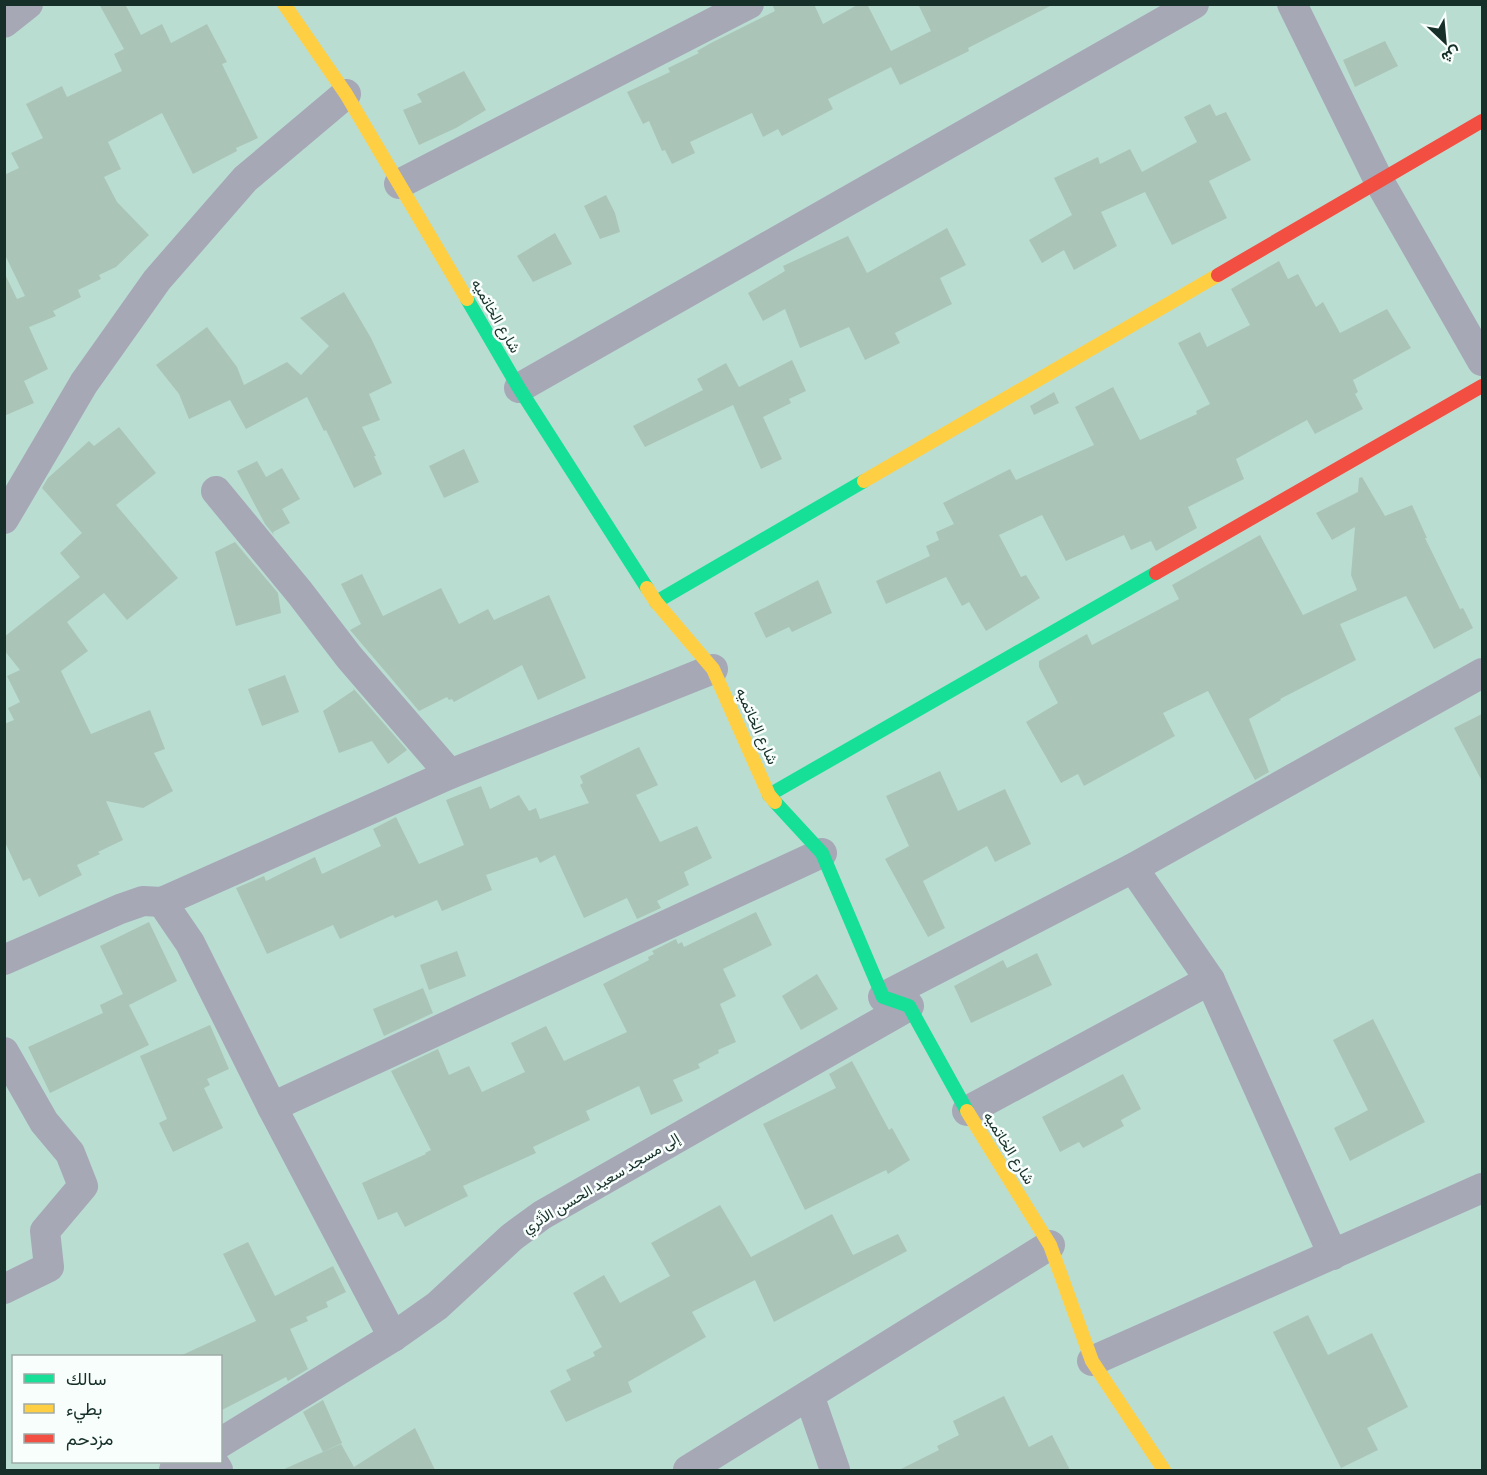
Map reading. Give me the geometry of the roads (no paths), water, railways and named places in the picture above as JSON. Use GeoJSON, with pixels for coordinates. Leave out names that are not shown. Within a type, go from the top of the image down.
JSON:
{"type":"FeatureCollection","features":[{"type":"Feature","properties":{"kind":"street"},"geometry":{"type":"LineString","coordinates":[[4,23],[28,4]]}},
{"type":"Feature","properties":{"kind":"street","name":"شارع الخاتميه"},"geometry":{"type":"LineString","coordinates":[[284,4],[346,94],[519,388],[656,602],[713,669],[769,795],[822,853],[896,1002],[1050,1245],[1092,1362],[1164,1470]]}},
{"type":"Feature","properties":{"kind":"street"},"geometry":{"type":"LineString","coordinates":[[399,184],[749,4]]}},
{"type":"Feature","properties":{"kind":"street"},"geometry":{"type":"LineString","coordinates":[[519,388],[1194,4]]}},
{"type":"Feature","properties":{"kind":"street"},"geometry":{"type":"LineString","coordinates":[[1292,4],[1379,181],[1482,361]]}},
{"type":"Feature","properties":{"kind":"street"},"geometry":{"type":"LineString","coordinates":[[4,519],[84,382],[157,280],[245,179],[346,94]]}},
{"type":"Feature","properties":{"kind":"street"},"geometry":{"type":"LineString","coordinates":[[656,602],[1482,121]]}},
{"type":"Feature","properties":{"kind":"street"},"geometry":{"type":"LineString","coordinates":[[769,795],[1482,386]]}},
{"type":"Feature","properties":{"kind":"street"},"geometry":{"type":"LineString","coordinates":[[216,491],[349,657],[450,774]]}},
{"type":"Feature","properties":{"kind":"street"},"geometry":{"type":"LineString","coordinates":[[4,960],[120,909],[144,901],[162,902],[450,774],[713,669]]}},
{"type":"Feature","properties":{"kind":"street","name":"إلى مسجد سعيد الحسن الأثري"},"geometry":{"type":"LineString","coordinates":[[222,1442],[393,1338],[437,1306],[512,1237],[542,1215],[896,1002],[1482,673]]}},
{"type":"Feature","properties":{"kind":"street"},"geometry":{"type":"LineString","coordinates":[[272,1107],[822,853]]}},
{"type":"Feature","properties":{"kind":"street"},"geometry":{"type":"LineString","coordinates":[[1132,868],[1210,980],[1333,1255]]}},
{"type":"Feature","properties":{"kind":"street"},"geometry":{"type":"LineString","coordinates":[[162,902],[190,943],[272,1107],[393,1338]]}},
{"type":"Feature","properties":{"kind":"street"},"geometry":{"type":"LineString","coordinates":[[967,1111],[1210,980]]}},
{"type":"Feature","properties":{"kind":"street"},"geometry":{"type":"LineString","coordinates":[[4,1052],[44,1122],[70,1153],[83,1186],[45,1231],[49,1268],[4,1289]]}},
{"type":"Feature","properties":{"kind":"street"},"geometry":{"type":"LineString","coordinates":[[1092,1362],[1481,1190]]}},
{"type":"Feature","properties":{"kind":"street"},"geometry":{"type":"LineString","coordinates":[[688,1470],[1050,1245]]}},
{"type":"Feature","properties":{"kind":"street"},"geometry":{"type":"LineString","coordinates":[[809,1395],[835,1470]]}}]}
